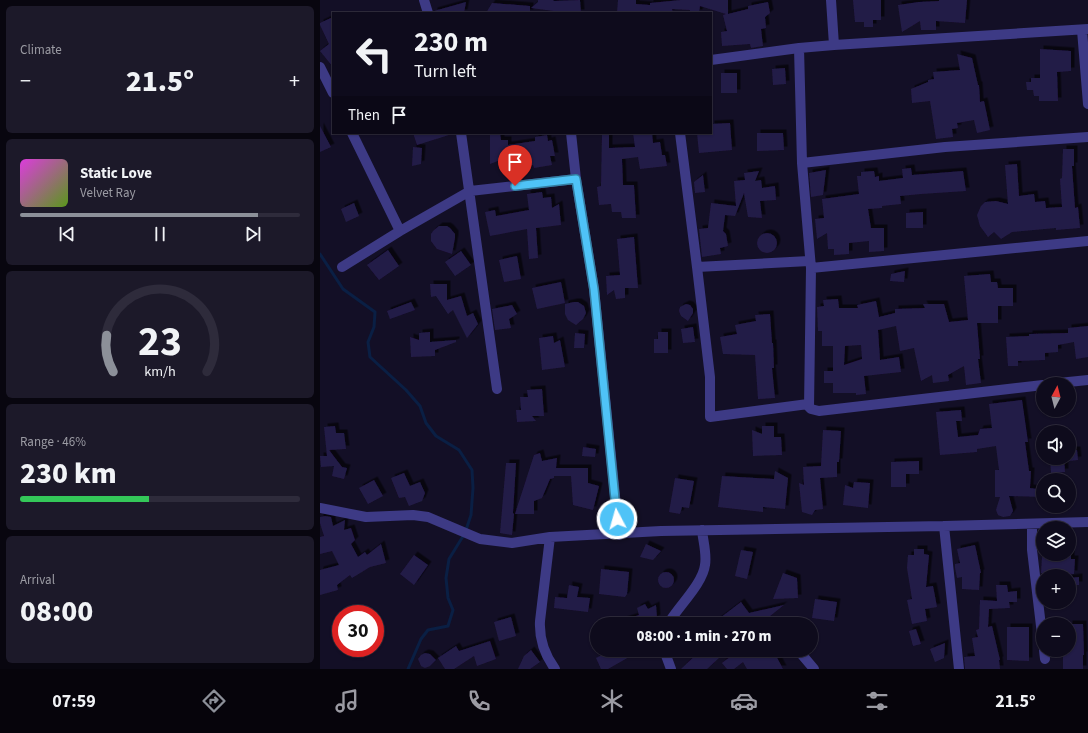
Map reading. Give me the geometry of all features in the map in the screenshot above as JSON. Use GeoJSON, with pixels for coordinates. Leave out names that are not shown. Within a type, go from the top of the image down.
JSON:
{"type":"FeatureCollection","features":[{"type":"Feature","properties":{"kind":"street"},"geometry":{"type":"LineString","coordinates":[[424,0],[428,12]]}},
{"type":"Feature","properties":{"kind":"street"},"geometry":{"type":"LineString","coordinates":[[831,0],[834,45]]}},
{"type":"Feature","properties":{"kind":"street"},"geometry":{"type":"LineString","coordinates":[[712,60],[799,48],[834,45],[1085,29],[1088,104]]}},
{"type":"Feature","properties":{"kind":"street"},"geometry":{"type":"LineString","coordinates":[[799,48],[802,163],[810,264],[808,404],[811,409],[820,410],[1036,386]]}},
{"type":"Feature","properties":{"kind":"street"},"geometry":{"type":"LineString","coordinates":[[320,67],[332,91]]}},
{"type":"Feature","properties":{"kind":"street"},"geometry":{"type":"LineString","coordinates":[[352,134],[400,231]]}},
{"type":"Feature","properties":{"kind":"street"},"geometry":{"type":"LineString","coordinates":[[461,134],[497,389]]}},
{"type":"Feature","properties":{"kind":"street"},"geometry":{"type":"LineString","coordinates":[[571,134],[576,179],[594,289],[619,535]]}},
{"type":"Feature","properties":{"kind":"street"},"geometry":{"type":"LineString","coordinates":[[680,134],[710,377],[710,417],[808,404]]}},
{"type":"Feature","properties":{"kind":"street"},"geometry":{"type":"LineString","coordinates":[[802,163],[945,147],[1088,137]]}},
{"type":"Feature","properties":{"kind":"street"},"geometry":{"type":"LineString","coordinates":[[342,267],[400,231],[470,191],[576,179]]}},
{"type":"Feature","properties":{"kind":"street"},"geometry":{"type":"LineString","coordinates":[[697,267],[810,264],[1088,241]]}},
{"type":"Feature","properties":{"kind":"street"},"geometry":{"type":"LineString","coordinates":[[1076,381],[1088,380]]}},
{"type":"Feature","properties":{"kind":"street"},"geometry":{"type":"LineString","coordinates":[[320,508],[366,517],[413,515],[428,517],[480,539],[512,543],[550,538],[702,530],[1088,522]]}},
{"type":"Feature","properties":{"kind":"street"},"geometry":{"type":"LineString","coordinates":[[1032,524],[1032,550],[1040,617]]}},
{"type":"Feature","properties":{"kind":"street"},"geometry":{"type":"LineString","coordinates":[[944,526],[959,669]]}},
{"type":"Feature","properties":{"kind":"street"},"geometry":{"type":"LineString","coordinates":[[673,617],[699,581],[703,573],[705,565],[702,530]]}},
{"type":"Feature","properties":{"kind":"street"},"geometry":{"type":"LineString","coordinates":[[550,538],[540,614],[540,635],[544,650],[554,669]]}},
{"type":"Feature","properties":{"kind":"street"},"geometry":{"type":"LineString","coordinates":[[667,657],[672,669]]}},
{"type":"Feature","properties":{"kind":"street"},"geometry":{"type":"LineString","coordinates":[[804,657],[814,669]]}},
{"type":"Feature","properties":{"kind":"building"},"geometry":{"type":"Polygon","coordinates":[[[538,0],[580,0],[581,12],[561,12],[531,8],[538,2],[538,0]]]}},
{"type":"Feature","properties":{"kind":"building"},"geometry":{"type":"Polygon","coordinates":[[[618,0],[636,0],[636,4],[650,5],[650,3],[681,0],[728,0],[728,14],[748,9],[748,6],[768,2],[770,13],[765,17],[766,28],[761,29],[763,46],[751,48],[750,44],[722,46],[721,32],[727,31],[723,15],[726,14],[700,6],[699,12],[672,9],[673,12],[617,12],[618,0]]]}},
{"type":"Feature","properties":{"kind":"building"},"geometry":{"type":"Polygon","coordinates":[[[853,0],[881,0],[881,20],[873,20],[873,27],[864,27],[864,22],[855,22],[853,0]]]}},
{"type":"Feature","properties":{"kind":"building"},"geometry":{"type":"Polygon","coordinates":[[[939,0],[967,0],[965,23],[936,21],[936,30],[921,30],[920,21],[902,32],[898,5],[939,0]]]}},
{"type":"Feature","properties":{"kind":"building"},"geometry":{"type":"Polygon","coordinates":[[[466,2],[464,12],[434,11],[466,2]]]}},
{"type":"Feature","properties":{"kind":"building"},"geometry":{"type":"Polygon","coordinates":[[[492,3],[530,6],[530,12],[487,12],[492,3]]]}},
{"type":"Feature","properties":{"kind":"building"},"geometry":{"type":"Polygon","coordinates":[[[332,17],[332,66],[320,51],[329,44],[320,23],[332,17]]]}},
{"type":"Feature","properties":{"kind":"building"},"geometry":{"type":"Polygon","coordinates":[[[1040,49],[1071,51],[1071,71],[1057,72],[1058,101],[1039,101],[1039,96],[1034,96],[1033,90],[1027,90],[1026,82],[1031,82],[1031,78],[1040,78],[1040,49]]]}},
{"type":"Feature","properties":{"kind":"building"},"geometry":{"type":"Polygon","coordinates":[[[957,54],[972,58],[979,85],[980,102],[984,101],[990,130],[977,133],[974,120],[957,123],[958,128],[952,129],[953,137],[936,139],[930,101],[912,103],[911,89],[928,82],[928,80],[934,79],[933,72],[960,70],[957,54]]]}},
{"type":"Feature","properties":{"kind":"building"},"geometry":{"type":"Polygon","coordinates":[[[785,68],[786,84],[773,85],[772,69],[785,68]]]}},
{"type":"Feature","properties":{"kind":"building"},"geometry":{"type":"Polygon","coordinates":[[[721,73],[737,73],[737,93],[721,93],[721,73]]]}},
{"type":"Feature","properties":{"kind":"building"},"geometry":{"type":"Polygon","coordinates":[[[730,123],[732,150],[699,153],[697,134],[712,134],[712,124],[730,123]]]}},
{"type":"Feature","properties":{"kind":"building"},"geometry":{"type":"Polygon","coordinates":[[[320,126],[331,147],[320,152],[320,126]]]}},
{"type":"Feature","properties":{"kind":"building"},"geometry":{"type":"Polygon","coordinates":[[[757,133],[783,133],[784,150],[757,151],[757,133]]]}},
{"type":"Feature","properties":{"kind":"building"},"geometry":{"type":"Polygon","coordinates":[[[413,134],[449,135],[417,145],[413,134]]]}},
{"type":"Feature","properties":{"kind":"building"},"geometry":{"type":"Polygon","coordinates":[[[490,134],[500,134],[501,140],[508,140],[508,145],[535,141],[535,137],[547,135],[548,141],[552,140],[555,156],[550,156],[552,165],[534,168],[533,165],[518,167],[516,154],[490,164],[490,134]]]}},
{"type":"Feature","properties":{"kind":"building"},"geometry":{"type":"Polygon","coordinates":[[[602,134],[609,134],[609,148],[635,147],[633,134],[652,134],[653,143],[660,142],[662,155],[665,155],[667,166],[640,169],[638,157],[622,159],[623,185],[634,185],[636,218],[622,218],[621,212],[612,212],[611,204],[599,205],[597,187],[601,186],[602,134]]]}},
{"type":"Feature","properties":{"kind":"building"},"geometry":{"type":"Polygon","coordinates":[[[413,147],[422,148],[421,164],[412,166],[413,147]]]}},
{"type":"Feature","properties":{"kind":"building"},"geometry":{"type":"Polygon","coordinates":[[[1063,149],[1074,149],[1074,166],[1072,166],[1075,208],[1078,207],[1080,228],[1056,230],[1056,228],[1012,232],[1001,239],[994,232],[988,237],[980,226],[977,215],[981,206],[985,202],[996,201],[1008,204],[1005,165],[1017,164],[1019,196],[1034,194],[1035,202],[1045,201],[1046,208],[1062,207],[1060,179],[1062,178],[1063,149]]]}},
{"type":"Feature","properties":{"kind":"building"},"geometry":{"type":"Polygon","coordinates":[[[911,168],[912,175],[963,171],[966,191],[900,196],[901,204],[868,209],[871,228],[884,228],[884,251],[869,252],[869,241],[849,243],[849,254],[834,255],[834,249],[828,249],[827,233],[817,239],[815,219],[824,218],[822,199],[859,194],[857,176],[861,176],[861,172],[874,171],[875,177],[879,176],[879,181],[903,178],[902,169],[911,168]]]}},
{"type":"Feature","properties":{"kind":"building"},"geometry":{"type":"Polygon","coordinates":[[[826,170],[823,195],[811,197],[809,173],[826,170]]]}},
{"type":"Feature","properties":{"kind":"building"},"geometry":{"type":"Polygon","coordinates":[[[759,171],[755,181],[761,180],[762,188],[775,186],[776,200],[760,201],[762,218],[748,217],[744,193],[735,216],[725,215],[723,231],[726,234],[728,246],[720,248],[721,254],[702,257],[699,229],[708,228],[711,203],[736,206],[734,181],[745,180],[744,173],[759,171]]]}},
{"type":"Feature","properties":{"kind":"building"},"geometry":{"type":"Polygon","coordinates":[[[703,175],[705,192],[695,193],[694,182],[703,175]]]}},
{"type":"Feature","properties":{"kind":"building"},"geometry":{"type":"Polygon","coordinates":[[[542,192],[543,198],[551,197],[552,208],[559,204],[561,225],[536,228],[538,258],[529,259],[527,229],[490,236],[485,212],[495,210],[496,216],[529,210],[527,194],[542,192]]]}},
{"type":"Feature","properties":{"kind":"building"},"geometry":{"type":"Polygon","coordinates":[[[354,203],[359,216],[346,222],[341,209],[354,203]]]}},
{"type":"Feature","properties":{"kind":"building"},"geometry":{"type":"Polygon","coordinates":[[[923,212],[923,228],[906,228],[906,213],[923,212]]]}},
{"type":"Feature","properties":{"kind":"building"},"geometry":{"type":"Polygon","coordinates":[[[439,226],[447,226],[455,234],[452,254],[437,249],[431,241],[431,234],[439,226]]]}},
{"type":"Feature","properties":{"kind":"building"},"geometry":{"type":"Polygon","coordinates":[[[767,233],[774,236],[777,243],[774,250],[767,253],[760,250],[757,243],[760,236],[767,233]]]}},
{"type":"Feature","properties":{"kind":"building"},"geometry":{"type":"Polygon","coordinates":[[[634,237],[638,288],[625,288],[625,298],[616,299],[614,290],[607,295],[606,276],[620,275],[617,239],[634,237]]]}},
{"type":"Feature","properties":{"kind":"building"},"geometry":{"type":"Polygon","coordinates":[[[388,250],[399,266],[379,280],[367,265],[388,250]]]}},
{"type":"Feature","properties":{"kind":"building"},"geometry":{"type":"Polygon","coordinates":[[[461,251],[471,265],[455,276],[445,262],[461,251]]]}},
{"type":"Feature","properties":{"kind":"building"},"geometry":{"type":"Polygon","coordinates":[[[517,256],[521,279],[504,282],[499,260],[517,256]]]}},
{"type":"Feature","properties":{"kind":"building"},"geometry":{"type":"Polygon","coordinates":[[[905,271],[904,282],[890,281],[891,274],[905,271]]]}},
{"type":"Feature","properties":{"kind":"building"},"geometry":{"type":"Polygon","coordinates":[[[990,274],[991,282],[997,282],[998,288],[1013,288],[1013,306],[998,306],[998,323],[977,323],[980,359],[978,359],[981,383],[966,385],[964,366],[948,375],[949,381],[933,383],[932,375],[921,381],[914,348],[900,351],[896,326],[878,330],[880,360],[899,357],[901,372],[864,376],[866,394],[856,395],[856,393],[833,393],[833,383],[824,383],[824,371],[833,371],[833,346],[822,346],[822,331],[818,331],[817,307],[824,306],[823,300],[838,299],[839,308],[858,308],[857,305],[876,301],[879,317],[895,313],[895,309],[925,308],[923,304],[944,304],[949,322],[968,320],[964,276],[990,274]],[[861,345],[845,346],[844,365],[862,359],[861,345]]]}},
{"type":"Feature","properties":{"kind":"building"},"geometry":{"type":"Polygon","coordinates":[[[561,282],[565,303],[537,309],[532,288],[561,282]]]}},
{"type":"Feature","properties":{"kind":"building"},"geometry":{"type":"Polygon","coordinates":[[[430,284],[447,284],[447,300],[461,296],[467,316],[473,313],[478,324],[467,338],[453,310],[448,314],[436,296],[431,297],[430,284]]]}},
{"type":"Feature","properties":{"kind":"building"},"geometry":{"type":"Polygon","coordinates":[[[411,302],[415,310],[390,319],[387,311],[411,302]]]}},
{"type":"Feature","properties":{"kind":"building"},"geometry":{"type":"Polygon","coordinates":[[[578,302],[584,306],[586,313],[583,319],[576,325],[568,320],[565,314],[565,304],[578,302]]]}},
{"type":"Feature","properties":{"kind":"building"},"geometry":{"type":"Polygon","coordinates":[[[686,304],[690,305],[693,309],[693,313],[688,321],[681,316],[679,311],[680,307],[686,304]]]}},
{"type":"Feature","properties":{"kind":"building"},"geometry":{"type":"Polygon","coordinates":[[[512,305],[517,314],[509,319],[511,328],[495,330],[492,309],[512,305]]]}},
{"type":"Feature","properties":{"kind":"building"},"geometry":{"type":"Polygon","coordinates":[[[770,314],[773,343],[774,368],[772,368],[775,398],[758,399],[755,355],[723,354],[720,337],[737,334],[735,325],[756,321],[755,315],[770,314]]]}},
{"type":"Feature","properties":{"kind":"building"},"geometry":{"type":"Polygon","coordinates":[[[1088,326],[1088,357],[1076,359],[1074,342],[1058,345],[1058,352],[1045,353],[1045,360],[1018,361],[1018,366],[1008,366],[1006,337],[1029,336],[1029,334],[1068,333],[1068,328],[1088,326]]]}},
{"type":"Feature","properties":{"kind":"building"},"geometry":{"type":"Polygon","coordinates":[[[693,327],[695,342],[683,343],[681,329],[693,327]]]}},
{"type":"Feature","properties":{"kind":"building"},"geometry":{"type":"Polygon","coordinates":[[[430,332],[430,342],[456,340],[456,342],[435,350],[435,356],[411,357],[410,337],[419,340],[419,333],[430,332]]]}},
{"type":"Feature","properties":{"kind":"building"},"geometry":{"type":"Polygon","coordinates":[[[658,332],[668,332],[668,353],[654,353],[654,339],[658,339],[658,332]]]}},
{"type":"Feature","properties":{"kind":"building"},"geometry":{"type":"Polygon","coordinates":[[[575,333],[585,334],[584,348],[574,348],[575,333]]]}},
{"type":"Feature","properties":{"kind":"building"},"geometry":{"type":"Polygon","coordinates":[[[553,336],[554,343],[560,340],[565,367],[542,370],[539,338],[553,336]]]}},
{"type":"Feature","properties":{"kind":"building"},"geometry":{"type":"Polygon","coordinates":[[[542,389],[544,416],[532,416],[536,421],[517,422],[516,410],[521,410],[520,397],[528,397],[527,390],[542,389]]]}},
{"type":"Feature","properties":{"kind":"building"},"geometry":{"type":"Polygon","coordinates":[[[1022,400],[1028,442],[1025,442],[1029,471],[1031,471],[1030,488],[1036,489],[1036,497],[1009,496],[1013,511],[1010,516],[1003,517],[998,515],[996,510],[1000,497],[995,497],[995,470],[999,470],[996,446],[977,449],[977,452],[940,455],[936,412],[961,410],[962,421],[956,421],[958,437],[978,435],[980,429],[992,428],[989,404],[1022,400]]]}},
{"type":"Feature","properties":{"kind":"building"},"geometry":{"type":"Polygon","coordinates":[[[335,426],[336,433],[344,433],[346,449],[329,450],[342,467],[347,468],[344,479],[332,476],[334,466],[321,467],[320,456],[327,456],[324,427],[335,426]]]}},
{"type":"Feature","properties":{"kind":"building"},"geometry":{"type":"Polygon","coordinates":[[[762,426],[774,426],[774,437],[781,437],[782,455],[753,456],[752,430],[762,434],[762,426]]]}},
{"type":"Feature","properties":{"kind":"building"},"geometry":{"type":"Polygon","coordinates":[[[823,430],[841,431],[839,462],[837,462],[837,477],[820,478],[823,509],[815,510],[812,515],[802,512],[799,483],[804,485],[803,467],[821,466],[823,430]]]}},
{"type":"Feature","properties":{"kind":"building"},"geometry":{"type":"Polygon","coordinates":[[[583,447],[596,449],[595,457],[582,456],[583,447]]]}},
{"type":"Feature","properties":{"kind":"building"},"geometry":{"type":"Polygon","coordinates":[[[1076,450],[1077,450],[1078,460],[1076,460],[1076,450]]]}},
{"type":"Feature","properties":{"kind":"building"},"geometry":{"type":"Polygon","coordinates":[[[540,453],[542,461],[557,458],[556,468],[588,468],[588,483],[599,486],[593,510],[573,505],[571,476],[554,476],[554,478],[550,479],[542,498],[534,501],[534,514],[515,514],[534,455],[540,453]]]}},
{"type":"Feature","properties":{"kind":"building"},"geometry":{"type":"Polygon","coordinates":[[[919,461],[919,474],[906,474],[906,487],[891,487],[891,462],[919,461]]]}},
{"type":"Feature","properties":{"kind":"building"},"geometry":{"type":"Polygon","coordinates":[[[506,463],[516,463],[512,535],[500,533],[506,463]]]}},
{"type":"Feature","properties":{"kind":"building"},"geometry":{"type":"Polygon","coordinates":[[[1050,465],[1064,465],[1065,472],[1051,473],[1050,465]]]}},
{"type":"Feature","properties":{"kind":"building"},"geometry":{"type":"Polygon","coordinates":[[[775,471],[788,478],[785,509],[763,507],[763,512],[718,507],[722,476],[774,479],[775,471]]]}},
{"type":"Feature","properties":{"kind":"building"},"geometry":{"type":"Polygon","coordinates":[[[404,473],[410,486],[420,482],[425,493],[422,501],[409,506],[405,497],[399,498],[391,478],[404,473]]]}},
{"type":"Feature","properties":{"kind":"building"},"geometry":{"type":"Polygon","coordinates":[[[675,478],[694,481],[689,508],[682,507],[680,514],[669,512],[675,478]]]}},
{"type":"Feature","properties":{"kind":"building"},"geometry":{"type":"Polygon","coordinates":[[[374,480],[383,496],[368,504],[359,488],[374,480]]]}},
{"type":"Feature","properties":{"kind":"building"},"geometry":{"type":"Polygon","coordinates":[[[854,482],[870,483],[868,508],[843,505],[845,485],[853,488],[854,482]]]}},
{"type":"Feature","properties":{"kind":"building"},"geometry":{"type":"Polygon","coordinates":[[[624,516],[634,516],[634,526],[625,526],[624,516]]]}},
{"type":"Feature","properties":{"kind":"building"},"geometry":{"type":"Polygon","coordinates":[[[320,517],[331,517],[333,526],[345,520],[344,530],[351,528],[355,540],[351,544],[358,557],[365,552],[367,555],[381,544],[386,563],[370,567],[352,578],[350,575],[337,585],[338,590],[320,595],[320,570],[339,565],[332,551],[320,554],[320,537],[324,536],[320,523],[320,517]]]}},
{"type":"Feature","properties":{"kind":"building"},"geometry":{"type":"Polygon","coordinates":[[[646,544],[661,551],[653,560],[640,557],[646,544]]]}},
{"type":"Feature","properties":{"kind":"building"},"geometry":{"type":"Polygon","coordinates":[[[975,545],[981,573],[979,590],[962,589],[962,577],[957,578],[955,568],[955,564],[960,563],[957,549],[975,545]]]}},
{"type":"Feature","properties":{"kind":"building"},"geometry":{"type":"Polygon","coordinates":[[[914,549],[924,549],[924,554],[929,555],[926,587],[933,586],[937,607],[925,609],[927,621],[912,624],[907,600],[912,599],[907,568],[908,555],[914,555],[914,549]]]}},
{"type":"Feature","properties":{"kind":"building"},"geometry":{"type":"Polygon","coordinates":[[[741,550],[753,552],[747,579],[735,576],[741,550]]]}},
{"type":"Feature","properties":{"kind":"building"},"geometry":{"type":"Polygon","coordinates":[[[414,555],[428,565],[414,585],[400,574],[414,555]]]}},
{"type":"Feature","properties":{"kind":"building"},"geometry":{"type":"Polygon","coordinates":[[[1042,561],[1075,561],[1074,569],[1041,569],[1042,561]]]}},
{"type":"Feature","properties":{"kind":"building"},"geometry":{"type":"Polygon","coordinates":[[[601,569],[629,572],[627,594],[625,597],[599,594],[601,569]]]}},
{"type":"Feature","properties":{"kind":"building"},"geometry":{"type":"Polygon","coordinates":[[[666,572],[672,574],[674,580],[672,586],[666,588],[660,586],[658,580],[660,574],[666,572]]]}},
{"type":"Feature","properties":{"kind":"building"},"geometry":{"type":"Polygon","coordinates":[[[783,573],[797,578],[798,598],[773,599],[783,573]]]}},
{"type":"Feature","properties":{"kind":"building"},"geometry":{"type":"Polygon","coordinates":[[[1076,577],[1079,577],[1079,585],[1076,585],[1076,577]]]}},
{"type":"Feature","properties":{"kind":"building"},"geometry":{"type":"Polygon","coordinates":[[[569,585],[579,587],[577,597],[590,598],[588,612],[554,608],[555,597],[567,598],[569,585]]]}},
{"type":"Feature","properties":{"kind":"building"},"geometry":{"type":"Polygon","coordinates":[[[996,585],[1007,585],[1008,592],[1017,591],[1017,602],[1009,602],[1010,608],[989,609],[988,627],[992,626],[1000,660],[1000,669],[965,669],[964,657],[975,656],[972,638],[978,637],[976,630],[979,629],[980,600],[997,601],[996,585]]]}},
{"type":"Feature","properties":{"kind":"building"},"geometry":{"type":"Polygon","coordinates":[[[815,599],[837,602],[834,621],[812,617],[815,599]]]}},
{"type":"Feature","properties":{"kind":"building"},"geometry":{"type":"Polygon","coordinates":[[[741,602],[749,613],[784,605],[769,617],[721,617],[741,602]]]}},
{"type":"Feature","properties":{"kind":"building"},"geometry":{"type":"Polygon","coordinates":[[[645,604],[648,609],[656,605],[657,617],[633,617],[639,615],[637,608],[645,604]]]}},
{"type":"Feature","properties":{"kind":"building"},"geometry":{"type":"Polygon","coordinates":[[[511,617],[516,636],[499,641],[494,622],[511,617]]]}},
{"type":"Feature","properties":{"kind":"building"},"geometry":{"type":"Polygon","coordinates":[[[1076,624],[1083,624],[1083,669],[1063,669],[1063,657],[1076,657],[1076,624]]]}},
{"type":"Feature","properties":{"kind":"building"},"geometry":{"type":"Polygon","coordinates":[[[1007,627],[1029,627],[1029,661],[1007,660],[1007,627]]]}},
{"type":"Feature","properties":{"kind":"building"},"geometry":{"type":"Polygon","coordinates":[[[916,629],[921,644],[913,646],[909,631],[916,629]]]}},
{"type":"Feature","properties":{"kind":"building"},"geometry":{"type":"Polygon","coordinates":[[[490,641],[496,659],[477,666],[474,656],[454,669],[445,669],[438,658],[456,646],[459,651],[490,641]]]}},
{"type":"Feature","properties":{"kind":"building"},"geometry":{"type":"Polygon","coordinates":[[[945,643],[944,658],[935,662],[930,649],[945,643]]]}},
{"type":"Feature","properties":{"kind":"building"},"geometry":{"type":"Polygon","coordinates":[[[531,650],[540,662],[530,669],[518,669],[524,656],[531,650]]]}},
{"type":"Feature","properties":{"kind":"building"},"geometry":{"type":"Polygon","coordinates":[[[425,653],[430,654],[436,660],[430,666],[425,668],[421,666],[418,659],[425,653]]]}},
{"type":"Feature","properties":{"kind":"building"},"geometry":{"type":"Polygon","coordinates":[[[629,657],[608,669],[601,669],[596,658],[629,657]]]}},
{"type":"Feature","properties":{"kind":"building"},"geometry":{"type":"Polygon","coordinates":[[[694,657],[720,657],[707,669],[681,669],[694,657]]]}},
{"type":"Feature","properties":{"kind":"building"},"geometry":{"type":"Polygon","coordinates":[[[730,657],[777,657],[783,669],[747,669],[743,662],[734,669],[727,669],[722,663],[730,657]]]}},
{"type":"Feature","properties":{"kind":"waterway"},"geometry":{"type":"LineString","coordinates":[[320,254],[343,289],[375,312],[374,327],[368,342],[370,357],[406,390],[420,406],[426,423],[436,436],[459,450],[472,470],[473,488],[471,515],[465,533],[449,559],[446,578],[448,598],[453,610],[448,626],[428,630],[421,639],[408,669]]}},
{"type":"Feature","properties":{"kind":"route"},"geometry":{"type":"LineString","coordinates":[[515,186],[576,179],[594,289],[617,519]]}}]}
